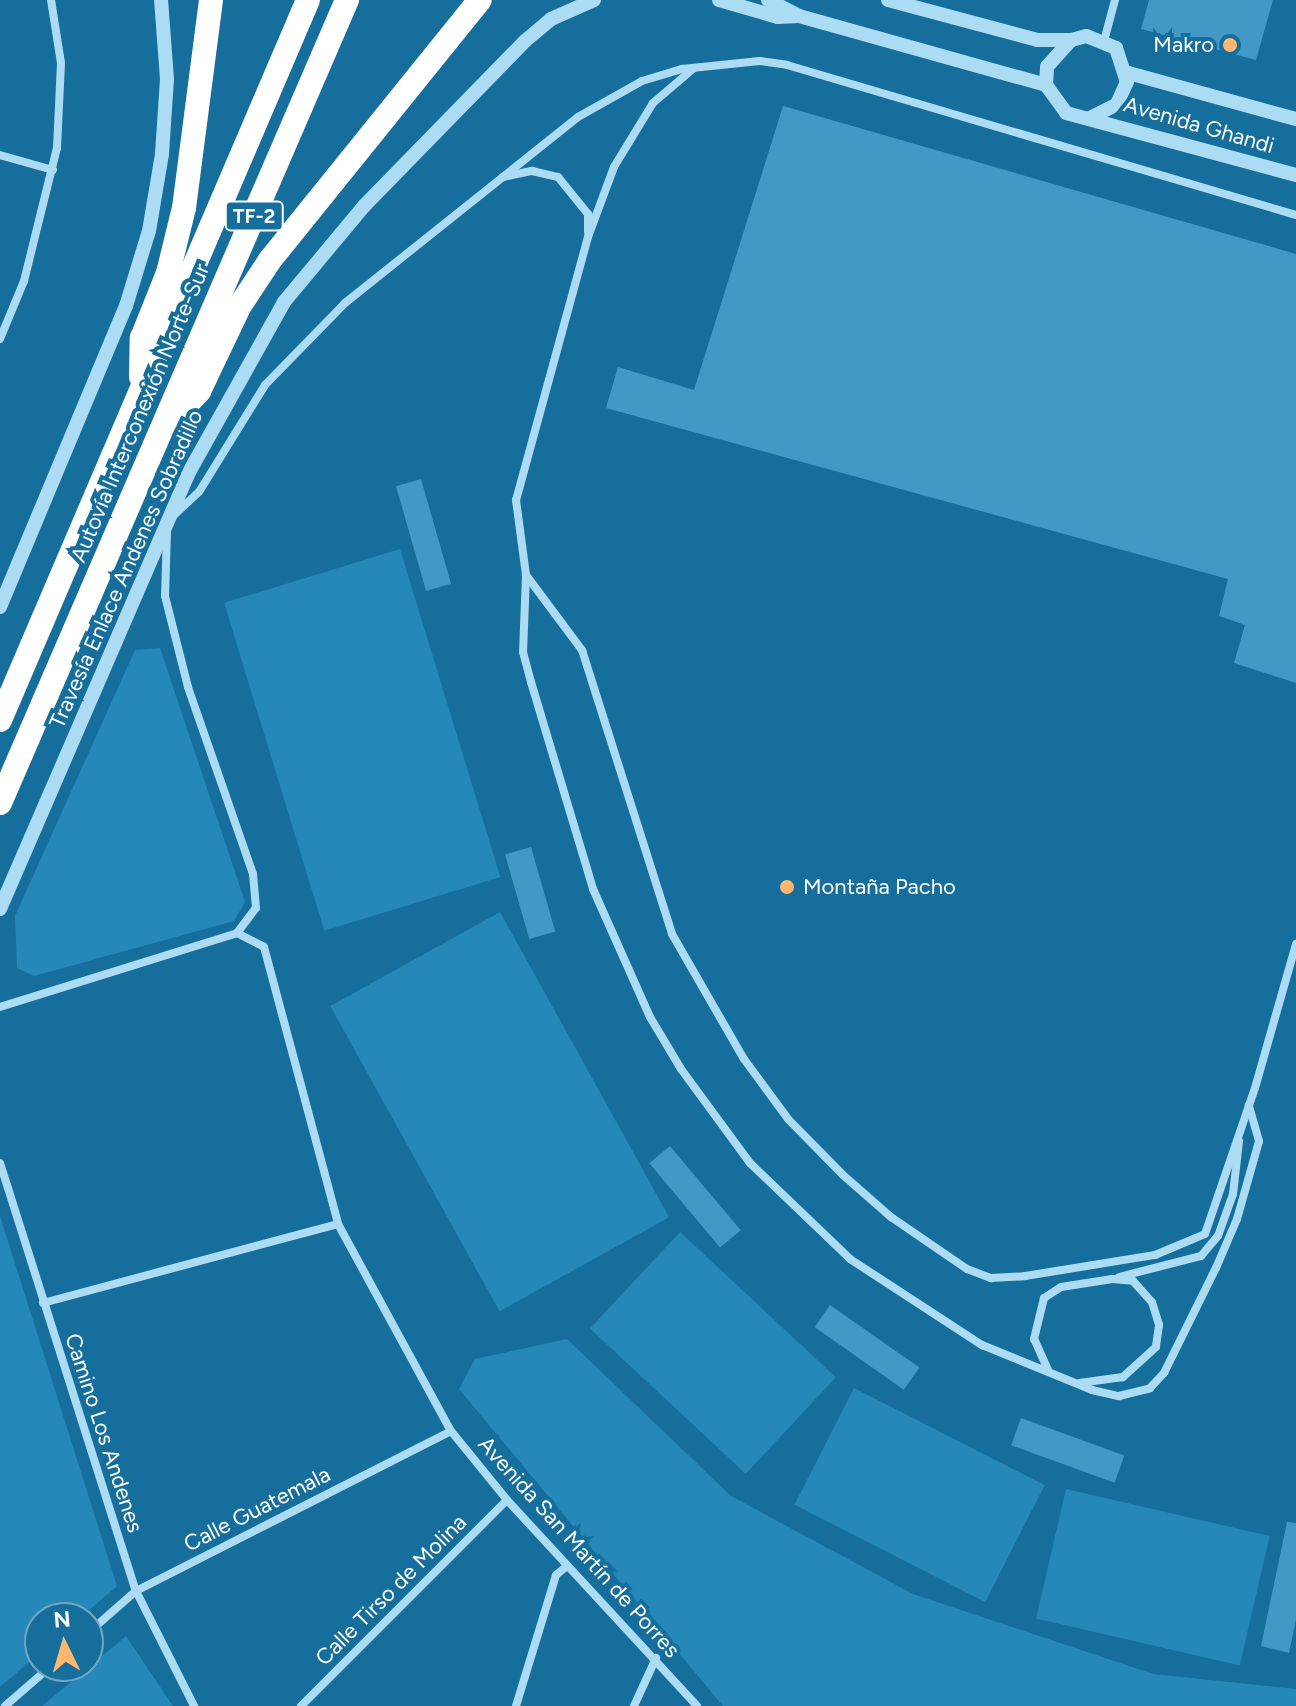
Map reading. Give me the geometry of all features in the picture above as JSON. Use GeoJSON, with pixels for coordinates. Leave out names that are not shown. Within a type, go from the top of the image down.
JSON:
{"type":"FeatureCollection","features":[{"type":"Feature","properties":{"kind":"highway"},"geometry":{"type":"LineString","coordinates":[[140,391],[142,338],[168,273],[184,208],[211,0]]}},
{"type":"Feature","properties":{"kind":"highway","name":"Autovía Interconexión Norte-Sur"},"geometry":{"type":"LineString","coordinates":[[0,720],[308,0]]}},
{"type":"Feature","properties":{"kind":"highway","name":"Autovía Interconexión Norte-Sur"},"geometry":{"type":"LineString","coordinates":[[0,803],[347,0]]}},
{"type":"Feature","properties":{"kind":"highway"},"geometry":{"type":"LineString","coordinates":[[161,431],[199,391],[239,307],[270,260],[480,0]]}},
{"type":"Feature","properties":{"kind":"street"},"geometry":{"type":"LineString","coordinates":[[0,339],[24,281],[53,170],[61,63],[51,0]]}},
{"type":"Feature","properties":{"kind":"street"},"geometry":{"type":"LineString","coordinates":[[0,607],[126,306],[149,231],[166,94],[161,0]]}},
{"type":"Feature","properties":{"kind":"street","name":"Travesía Enlace Andenes Sobradillo"},"geometry":{"type":"LineString","coordinates":[[0,909],[167,521],[259,341],[318,256],[525,41],[551,19],[594,0]]}},
{"type":"Feature","properties":{"kind":"street"},"geometry":{"type":"LineString","coordinates":[[719,0],[778,17],[799,16]]}},
{"type":"Feature","properties":{"kind":"street"},"geometry":{"type":"LineString","coordinates":[[768,0],[799,16],[1046,85],[1066,113],[1090,118],[1117,104],[1127,82],[1123,60],[1104,41],[1037,40],[888,0]]}},
{"type":"Feature","properties":{"kind":"street"},"geometry":{"type":"LineString","coordinates":[[1104,41],[1115,0]]}},
{"type":"Feature","properties":{"kind":"street"},"geometry":{"type":"LineString","coordinates":[[1046,85],[1052,55],[1071,40]]}},
{"type":"Feature","properties":{"kind":"street"},"geometry":{"type":"LineString","coordinates":[[0,1007],[237,933],[256,908],[253,874],[188,687],[165,596],[167,521],[199,492],[245,411],[296,351],[345,303],[497,178],[607,98],[642,81],[694,67],[760,61],[787,65],[1296,215]]}},
{"type":"Feature","properties":{"kind":"street"},"geometry":{"type":"LineString","coordinates":[[694,67],[653,103],[632,131],[588,237],[516,500],[526,575],[523,652],[593,889],[622,961],[681,1069],[750,1163],[850,1259],[982,1345],[1074,1383],[1119,1396],[1134,1395],[1164,1373],[1237,1219],[1259,1141],[1249,1105]]}},
{"type":"Feature","properties":{"kind":"street","name":"Avenida Ghandi"},"geometry":{"type":"LineString","coordinates":[[1125,72],[1296,119]]}},
{"type":"Feature","properties":{"kind":"street","name":"Avenida Ghandi"},"geometry":{"type":"LineString","coordinates":[[1090,118],[1296,175]]}},
{"type":"Feature","properties":{"kind":"street"},"geometry":{"type":"LineString","coordinates":[[0,155],[53,170]]}},
{"type":"Feature","properties":{"kind":"street"},"geometry":{"type":"LineString","coordinates":[[497,178],[532,171],[558,177],[588,214],[588,237]]}},
{"type":"Feature","properties":{"kind":"street"},"geometry":{"type":"LineString","coordinates":[[526,575],[582,650],[652,882],[672,934],[707,997],[788,1119],[891,1217],[967,1269],[991,1278],[1155,1255],[1205,1234],[1249,1105],[1296,944]]}},
{"type":"Feature","properties":{"kind":"street","name":"Avenida San Martín de Porres"},"geometry":{"type":"LineString","coordinates":[[237,933],[264,947],[338,1224],[451,1431],[507,1500],[656,1658],[697,1706]]}},
{"type":"Feature","properties":{"kind":"street"},"geometry":{"type":"LineString","coordinates":[[1050,1373],[1034,1339],[1044,1298],[1061,1287],[1112,1279],[1201,1256],[1218,1236],[1233,1194],[1241,1155],[1239,1136]]}},
{"type":"Feature","properties":{"kind":"street","name":"Camino Los Andenes"},"geometry":{"type":"LineString","coordinates":[[0,1163],[136,1591],[194,1706]]}},
{"type":"Feature","properties":{"kind":"street"},"geometry":{"type":"LineString","coordinates":[[43,1303],[338,1224]]}},
{"type":"Feature","properties":{"kind":"street"},"geometry":{"type":"LineString","coordinates":[[1074,1383],[1123,1377],[1156,1347],[1159,1325],[1152,1302],[1133,1281],[1112,1279]]}},
{"type":"Feature","properties":{"kind":"street","name":"Calle Guatemala"},"geometry":{"type":"LineString","coordinates":[[104,1619],[136,1591],[451,1431]]}},
{"type":"Feature","properties":{"kind":"street","name":"Calle Tirso de Molina"},"geometry":{"type":"LineString","coordinates":[[301,1706],[507,1500]]}},
{"type":"Feature","properties":{"kind":"street"},"geometry":{"type":"LineString","coordinates":[[516,1706],[556,1575],[567,1566]]}},
{"type":"Feature","properties":{"kind":"street"},"geometry":{"type":"LineString","coordinates":[[634,1706],[656,1658]]}},
{"type":"Feature","properties":{"kind":"street"},"geometry":{"type":"LineString","coordinates":[[5,1706],[33,1682]]}},
{"type":"Feature","properties":{"kind":"shaded area"},"geometry":{"type":"Polygon","coordinates":[[[400,549],[500,877],[324,931],[224,603],[400,549]]]}},
{"type":"Feature","properties":{"kind":"shaded area"},"geometry":{"type":"Polygon","coordinates":[[[160,648],[245,902],[234,921],[34,976],[17,968],[15,916],[135,650],[160,648]]]}},
{"type":"Feature","properties":{"kind":"shaded area"},"geometry":{"type":"Polygon","coordinates":[[[500,912],[669,1217],[500,1311],[330,1006],[500,912]]]}},
{"type":"Feature","properties":{"kind":"shaded area"},"geometry":{"type":"Polygon","coordinates":[[[0,1216],[117,1586],[98,1602],[24,1602],[24,1667],[0,1687],[0,1216]]]}},
{"type":"Feature","properties":{"kind":"shaded area"},"geometry":{"type":"Polygon","coordinates":[[[680,1232],[836,1377],[746,1474],[590,1329],[680,1232]]]}},
{"type":"Feature","properties":{"kind":"shaded area"},"geometry":{"type":"Polygon","coordinates":[[[567,1339],[731,1496],[913,1594],[1153,1674],[1296,1689],[1296,1706],[723,1706],[459,1389],[475,1359],[567,1339]]]}},
{"type":"Feature","properties":{"kind":"shaded area"},"geometry":{"type":"Polygon","coordinates":[[[854,1388],[1045,1485],[985,1602],[795,1505],[854,1388]]]}},
{"type":"Feature","properties":{"kind":"shaded area"},"geometry":{"type":"Polygon","coordinates":[[[1066,1489],[1270,1536],[1240,1666],[1036,1619],[1066,1489]]]}},
{"type":"Feature","properties":{"kind":"shaded area"},"geometry":{"type":"Polygon","coordinates":[[[126,1636],[173,1706],[42,1706],[71,1682],[104,1682],[104,1654],[126,1636]]]}},
{"type":"Feature","properties":{"kind":"building","name":"Makro"},"geometry":{"type":"Polygon","coordinates":[[[1149,0],[1273,0],[1256,60],[1141,29],[1149,0]]]}},
{"type":"Feature","properties":{"kind":"building"},"geometry":{"type":"Polygon","coordinates":[[[783,106],[1296,254],[1296,683],[1234,663],[1245,625],[1219,616],[1228,579],[606,408],[618,367],[694,390],[783,106]]]}},
{"type":"Feature","properties":{"kind":"building"},"geometry":{"type":"Polygon","coordinates":[[[421,479],[451,584],[426,591],[396,486],[421,479]]]}},
{"type":"Feature","properties":{"kind":"building"},"geometry":{"type":"Polygon","coordinates":[[[531,847],[555,932],[529,939],[505,854],[531,847]]]}},
{"type":"Feature","properties":{"kind":"building"},"geometry":{"type":"Polygon","coordinates":[[[670,1146],[741,1230],[720,1248],[649,1163],[670,1146]]]}},
{"type":"Feature","properties":{"kind":"building"},"geometry":{"type":"Polygon","coordinates":[[[830,1305],[919,1368],[904,1390],[815,1327],[830,1305]]]}},
{"type":"Feature","properties":{"kind":"building"},"geometry":{"type":"Polygon","coordinates":[[[1021,1418],[1124,1456],[1114,1483],[1011,1445],[1021,1418]]]}},
{"type":"Feature","properties":{"kind":"building"},"geometry":{"type":"Polygon","coordinates":[[[1287,1522],[1296,1523],[1296,1619],[1289,1653],[1261,1646],[1287,1522]]]}},
{"type":"Feature","properties":{"kind":"place","name":"Makro"},"geometry":{"type":"Point","coordinates":[1230,45]}},
{"type":"Feature","properties":{"kind":"place","name":"Montaña Pacho"},"geometry":{"type":"Point","coordinates":[787,887]}}]}
